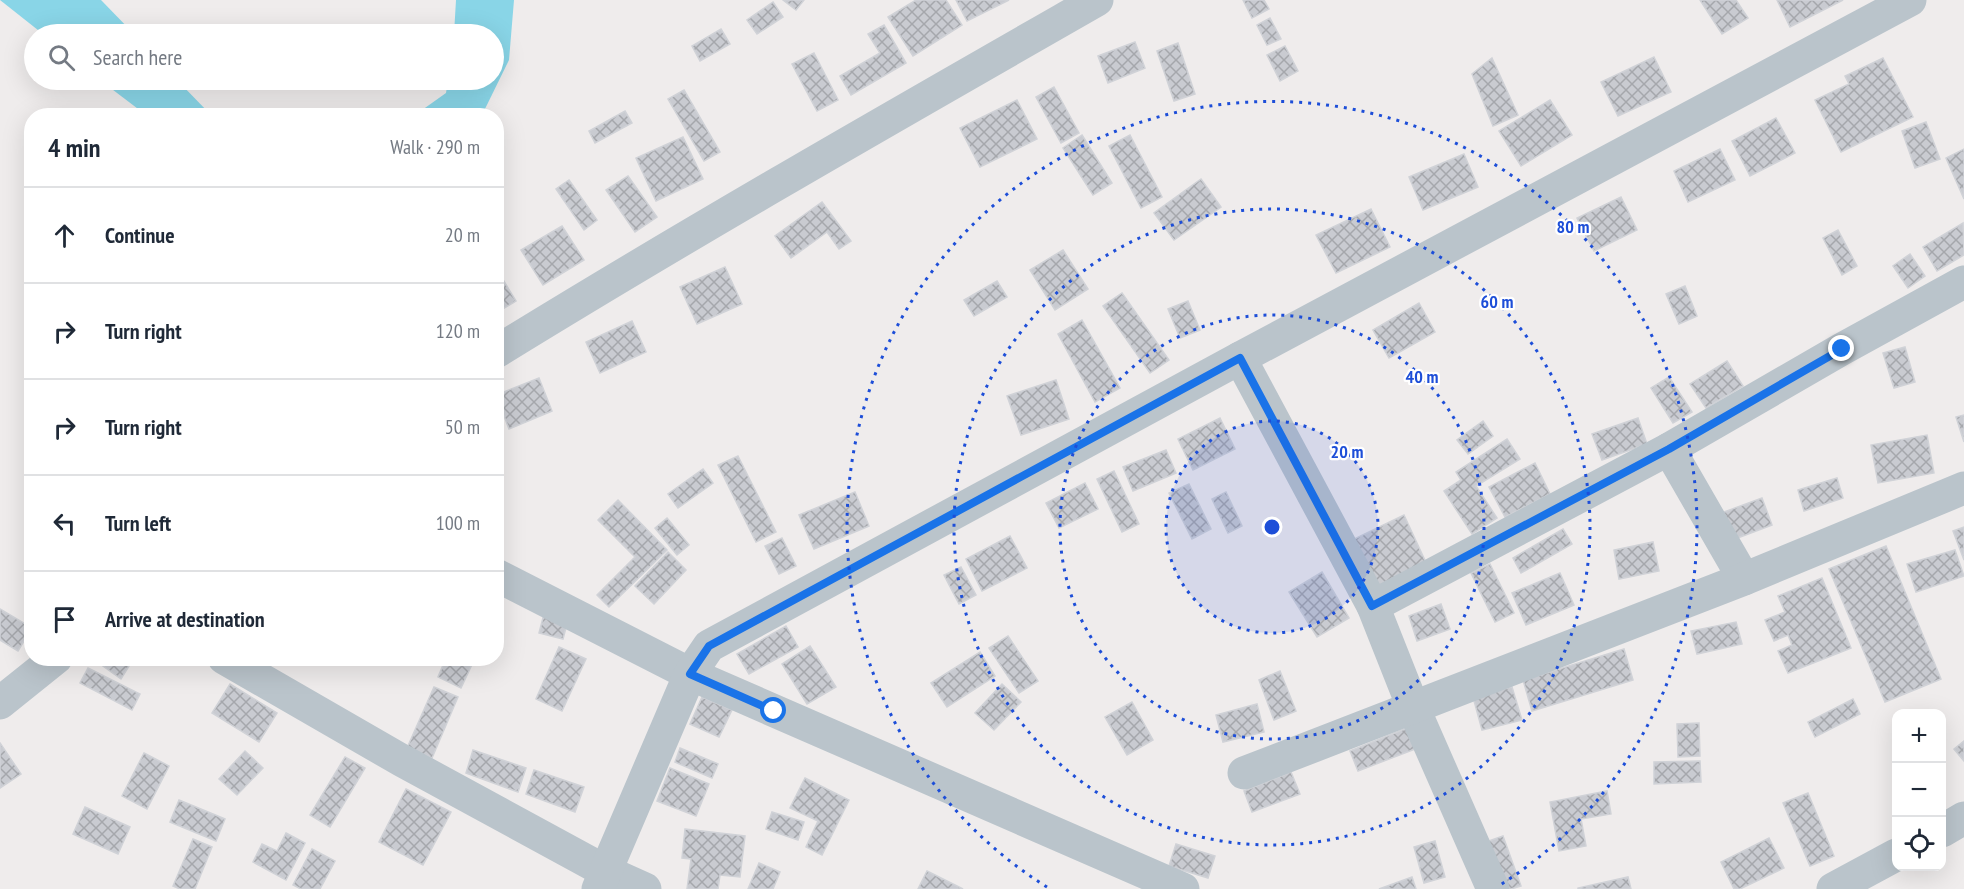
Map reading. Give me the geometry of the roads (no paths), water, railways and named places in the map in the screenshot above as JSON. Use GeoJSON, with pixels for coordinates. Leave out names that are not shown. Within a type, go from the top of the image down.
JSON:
{"type":"FeatureCollection","features":[{"type":"Feature","properties":{"kind":"street"},"geometry":{"type":"LineString","coordinates":[[504,347],[917,102],[1097,0]]}},
{"type":"Feature","properties":{"kind":"street"},"geometry":{"type":"LineString","coordinates":[[602,880],[690,674],[709,646],[1240,358],[1910,0]]}},
{"type":"Feature","properties":{"kind":"street"},"geometry":{"type":"LineString","coordinates":[[1372,606],[1669,449],[1964,282]]}},
{"type":"Feature","properties":{"kind":"street"},"geometry":{"type":"LineString","coordinates":[[1240,358],[1372,606],[1413,707],[1493,889]]}},
{"type":"Feature","properties":{"kind":"street"},"geometry":{"type":"LineString","coordinates":[[1669,449],[1744,579]]}},
{"type":"Feature","properties":{"kind":"street"},"geometry":{"type":"LineString","coordinates":[[1244,773],[1744,579],[1964,488]]}},
{"type":"Feature","properties":{"kind":"street"},"geometry":{"type":"LineString","coordinates":[[504,579],[690,674],[1183,889]]}},
{"type":"Feature","properties":{"kind":"street"},"geometry":{"type":"LineString","coordinates":[[0,703],[46,666]]}},
{"type":"Feature","properties":{"kind":"street"},"geometry":{"type":"LineString","coordinates":[[238,666],[602,880],[645,889]]}},
{"type":"Feature","properties":{"kind":"street"},"geometry":{"type":"LineString","coordinates":[[1946,828],[1964,818]]}},
{"type":"Feature","properties":{"kind":"street"},"geometry":{"type":"LineString","coordinates":[[1833,889],[1892,857]]}},
{"type":"Feature","properties":{"kind":"water"},"geometry":{"type":"Polygon","coordinates":[[[0,0],[101,0],[124,24],[30,24],[0,0]]]}},
{"type":"Feature","properties":{"kind":"water"},"geometry":{"type":"Polygon","coordinates":[[[456,0],[514,0],[509,60],[504,70],[504,24],[455,24],[456,0]]]}},
{"type":"Feature","properties":{"kind":"water"},"geometry":{"type":"Polygon","coordinates":[[[113,90],[187,90],[204,108],[137,108],[113,90]]]}},
{"type":"Feature","properties":{"kind":"water"},"geometry":{"type":"Polygon","coordinates":[[[446,90],[494,90],[485,108],[425,108],[446,93],[446,90]]]}}]}
